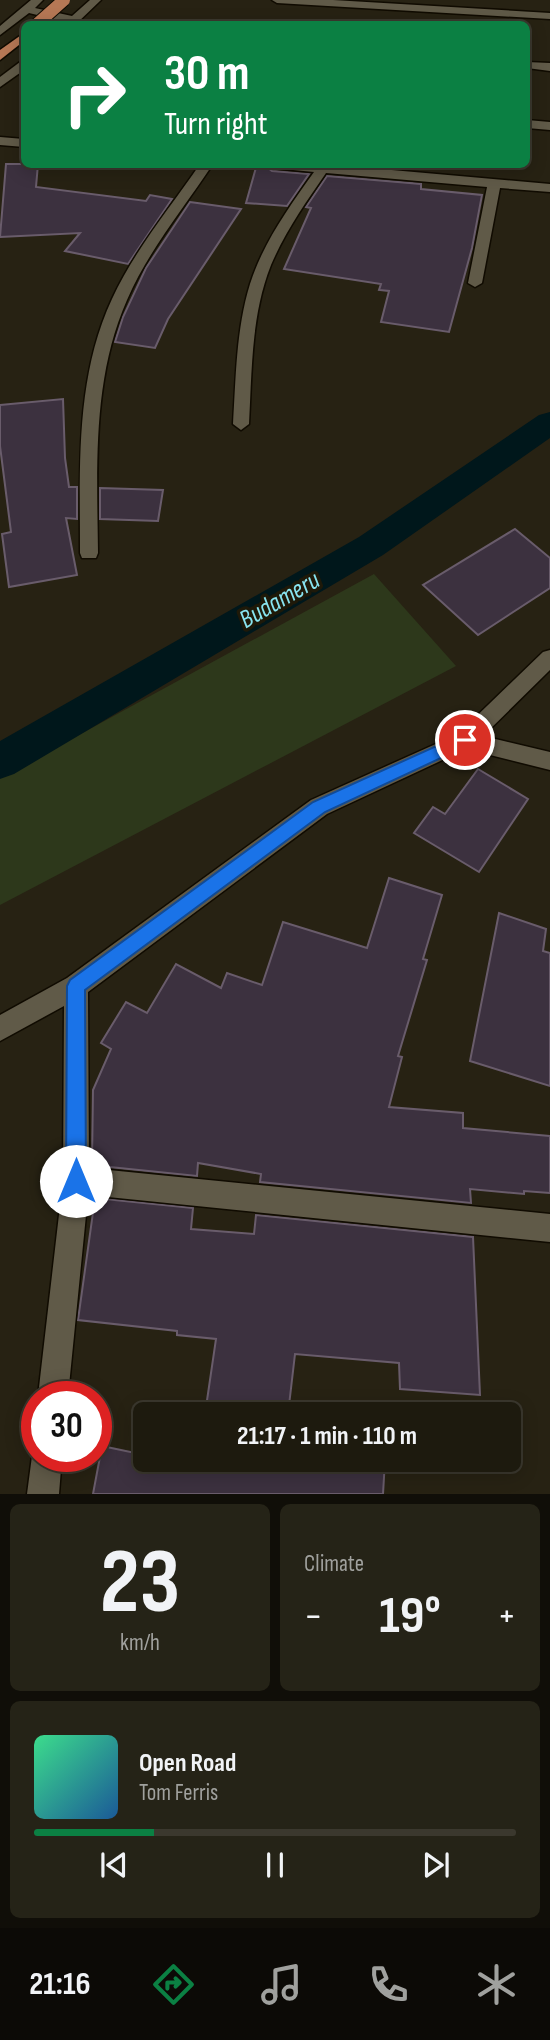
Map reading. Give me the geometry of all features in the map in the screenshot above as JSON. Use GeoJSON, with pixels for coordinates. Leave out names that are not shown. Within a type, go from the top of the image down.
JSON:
{"type":"FeatureCollection","features":[{"type":"Feature","properties":{"kind":"main road"},"geometry":{"type":"LineString","coordinates":[[40,21],[64,0]]}},
{"type":"Feature","properties":{"kind":"main road"},"geometry":{"type":"LineString","coordinates":[[0,56],[21,38]]}},
{"type":"Feature","properties":{"kind":"street"},"geometry":{"type":"LineString","coordinates":[[0,32],[38,0]]}},
{"type":"Feature","properties":{"kind":"street"},"geometry":{"type":"LineString","coordinates":[[73,21],[96,0]]}},
{"type":"Feature","properties":{"kind":"street"},"geometry":{"type":"LineString","coordinates":[[277,0],[550,16]]}},
{"type":"Feature","properties":{"kind":"street"},"geometry":{"type":"LineString","coordinates":[[26,10],[68,21]]}},
{"type":"Feature","properties":{"kind":"street"},"geometry":{"type":"LineString","coordinates":[[530,65],[550,67]]}},
{"type":"Feature","properties":{"kind":"street"},"geometry":{"type":"LineString","coordinates":[[0,83],[21,67]]}},
{"type":"Feature","properties":{"kind":"street"},"geometry":{"type":"LineString","coordinates":[[530,124],[550,126]]}},
{"type":"Feature","properties":{"kind":"street"},"geometry":{"type":"LineString","coordinates":[[0,141],[21,143]]}},
{"type":"Feature","properties":{"kind":"street"},"geometry":{"type":"LineString","coordinates":[[89,553],[92,402],[102,343],[120,298],[204,168]]}},
{"type":"Feature","properties":{"kind":"street"},"geometry":{"type":"LineString","coordinates":[[312,168],[550,188]]}},
{"type":"Feature","properties":{"kind":"street"},"geometry":{"type":"LineString","coordinates":[[241,424],[249,320],[263,267],[280,232],[322,169]]}},
{"type":"Feature","properties":{"kind":"street"},"geometry":{"type":"LineString","coordinates":[[475,283],[494,183]]}},
{"type":"Feature","properties":{"kind":"street"},"geometry":{"type":"LineString","coordinates":[[0,1029],[76,986],[319,807],[465,740],[550,658]]}},
{"type":"Feature","properties":{"kind":"street"},"geometry":{"type":"LineString","coordinates":[[465,740],[550,761]]}},
{"type":"Feature","properties":{"kind":"street"},"geometry":{"type":"LineString","coordinates":[[55,1381],[76,1181],[76,986]]}},
{"type":"Feature","properties":{"kind":"street"},"geometry":{"type":"LineString","coordinates":[[76,1181],[550,1228]]}},
{"type":"Feature","properties":{"kind":"street"},"geometry":{"type":"LineString","coordinates":[[43,1494],[45,1472]]}},
{"type":"Feature","properties":{"kind":"green space"},"geometry":{"type":"Polygon","coordinates":[[[374,574],[456,666],[0,905],[0,778],[374,574]]]}},
{"type":"Feature","properties":{"kind":"building"},"geometry":{"type":"Polygon","coordinates":[[[6,164],[38,168],[36,187],[146,201],[150,195],[172,199],[128,264],[65,251],[80,233],[0,237],[6,164]]]}},
{"type":"Feature","properties":{"kind":"building"},"geometry":{"type":"Polygon","coordinates":[[[256,168],[309,174],[287,206],[246,203],[256,168]]]}},
{"type":"Feature","properties":{"kind":"building"},"geometry":{"type":"Polygon","coordinates":[[[327,176],[421,184],[421,189],[482,195],[472,248],[449,332],[381,322],[389,291],[379,290],[381,284],[284,269],[311,208],[306,207],[327,176]]]}},
{"type":"Feature","properties":{"kind":"building"},"geometry":{"type":"Polygon","coordinates":[[[190,202],[241,209],[168,319],[155,348],[115,342],[123,317],[146,268],[190,202]]]}},
{"type":"Feature","properties":{"kind":"building"},"geometry":{"type":"Polygon","coordinates":[[[63,399],[69,487],[77,487],[77,519],[66,518],[77,575],[9,587],[2,534],[11,532],[0,446],[0,405],[63,399]]]}},
{"type":"Feature","properties":{"kind":"building"},"geometry":{"type":"Polygon","coordinates":[[[100,488],[163,490],[158,521],[100,519],[100,488]]]}},
{"type":"Feature","properties":{"kind":"building"},"geometry":{"type":"Polygon","coordinates":[[[515,529],[550,558],[550,588],[478,635],[423,585],[515,529]]]}},
{"type":"Feature","properties":{"kind":"building"},"geometry":{"type":"Polygon","coordinates":[[[478,769],[528,799],[479,872],[414,833],[433,807],[445,814],[478,769]]]}},
{"type":"Feature","properties":{"kind":"building"},"geometry":{"type":"Polygon","coordinates":[[[389,878],[442,895],[423,959],[427,960],[398,1056],[402,1057],[389,1107],[463,1113],[463,1128],[550,1136],[550,1193],[524,1191],[524,1194],[470,1189],[471,1203],[260,1182],[261,1174],[198,1163],[197,1176],[100,1166],[101,1161],[92,1161],[93,1090],[111,1049],[101,1043],[126,1002],[147,1013],[176,964],[221,988],[227,973],[262,985],[283,922],[367,948],[389,878]]]}},
{"type":"Feature","properties":{"kind":"building"},"geometry":{"type":"Polygon","coordinates":[[[499,913],[546,929],[543,951],[550,953],[550,1086],[470,1061],[499,913]]]}},
{"type":"Feature","properties":{"kind":"building"},"geometry":{"type":"Polygon","coordinates":[[[95,1198],[193,1208],[191,1229],[254,1234],[256,1215],[473,1237],[480,1395],[400,1389],[399,1363],[295,1354],[289,1402],[207,1402],[216,1339],[177,1335],[177,1331],[78,1320],[95,1198]]]}},
{"type":"Feature","properties":{"kind":"building"},"geometry":{"type":"Polygon","coordinates":[[[112,1448],[133,1452],[133,1472],[384,1472],[383,1494],[93,1494],[97,1472],[112,1472],[112,1448]]]}},
{"type":"Feature","properties":{"kind":"waterway","name":"Budameru"},"geometry":{"type":"LineString","coordinates":[[0,762],[371,546],[550,423]]}},
{"type":"Feature","properties":{"kind":"route"},"geometry":{"type":"LineString","coordinates":[[76,1181],[76,986],[319,807],[465,740]]}}]}
